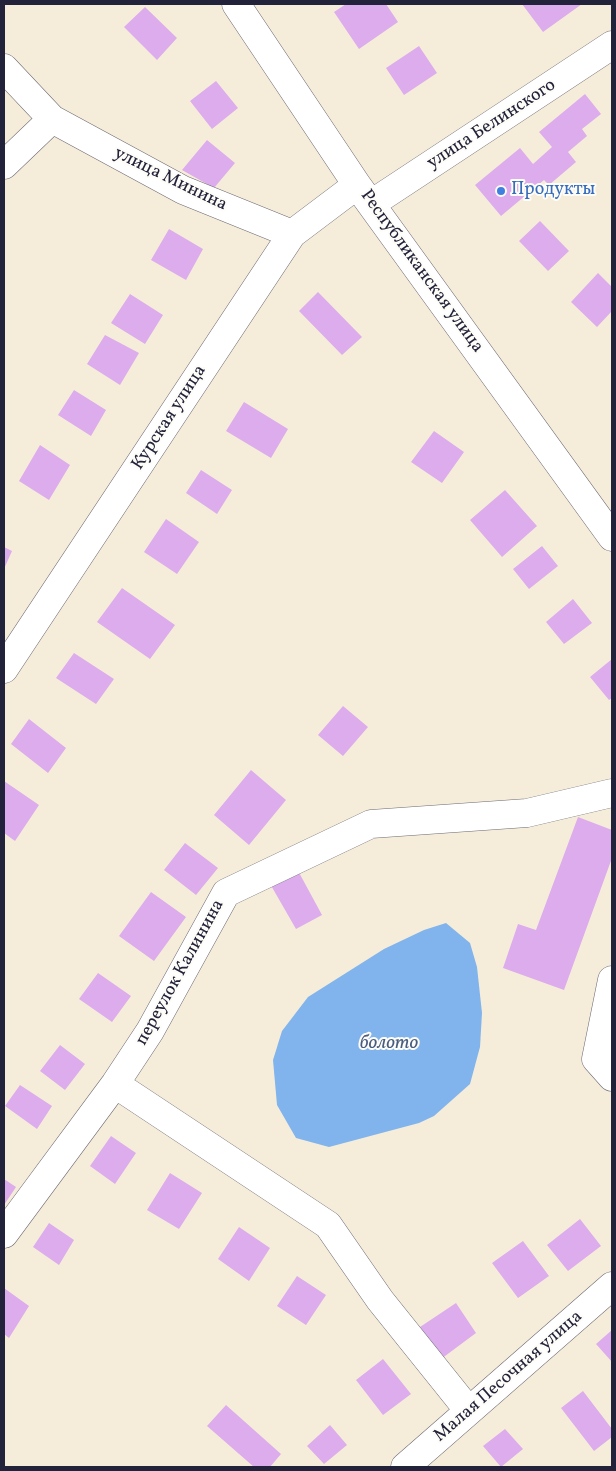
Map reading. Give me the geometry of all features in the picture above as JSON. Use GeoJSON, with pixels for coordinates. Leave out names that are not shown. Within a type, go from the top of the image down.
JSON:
{"type":"FeatureCollection","features":[{"type":"Feature","properties":{"kind":"street","name":"Республиканская улица"},"geometry":{"type":"LineString","coordinates":[[236,4],[364,194],[612,537]]}},
{"type":"Feature","properties":{"kind":"street","name":"улица Белинского"},"geometry":{"type":"LineString","coordinates":[[364,194],[612,46]]}},
{"type":"Feature","properties":{"kind":"street","name":"улица Минина"},"geometry":{"type":"LineString","coordinates":[[4,68],[52,119],[183,190],[292,234]]}},
{"type":"Feature","properties":{"kind":"street"},"geometry":{"type":"LineString","coordinates":[[4,165],[52,119]]}},
{"type":"Feature","properties":{"kind":"street","name":"Курская улица"},"geometry":{"type":"LineString","coordinates":[[4,669],[292,234],[364,194]]}},
{"type":"Feature","properties":{"kind":"street","name":"переулок Калинина"},"geometry":{"type":"LineString","coordinates":[[4,1234],[115,1084],[150,1031],[226,893],[371,824],[527,813],[612,794]]}},
{"type":"Feature","properties":{"kind":"street"},"geometry":{"type":"LineString","coordinates":[[612,980],[596,1059],[612,1077]]}},
{"type":"Feature","properties":{"kind":"street"},"geometry":{"type":"LineString","coordinates":[[115,1084],[328,1225],[380,1300],[469,1411]]}},
{"type":"Feature","properties":{"kind":"street","name":"Малая Песочная улица"},"geometry":{"type":"LineString","coordinates":[[405,1467],[612,1286]]}},
{"type":"Feature","properties":{"kind":"water","name":"болото"},"geometry":{"type":"Polygon","coordinates":[[[446,923],[470,943],[477,967],[482,1013],[480,1047],[470,1084],[434,1116],[419,1123],[329,1147],[296,1138],[277,1105],[273,1060],[282,1031],[308,997],[384,949],[424,930],[446,923]]]}},
{"type":"Feature","properties":{"kind":"building"},"geometry":{"type":"Polygon","coordinates":[[[346,4],[386,4],[398,22],[359,49],[334,12],[346,4]]]}},
{"type":"Feature","properties":{"kind":"building"},"geometry":{"type":"Polygon","coordinates":[[[522,4],[582,4],[543,32],[522,4]]]}},
{"type":"Feature","properties":{"kind":"building"},"geometry":{"type":"Polygon","coordinates":[[[145,7],[177,38],[157,60],[124,27],[145,7]]]}},
{"type":"Feature","properties":{"kind":"building"},"geometry":{"type":"Polygon","coordinates":[[[419,46],[437,73],[404,95],[386,68],[419,46]]]}},
{"type":"Feature","properties":{"kind":"building"},"geometry":{"type":"Polygon","coordinates":[[[216,81],[238,108],[212,129],[190,101],[216,81]]]}},
{"type":"Feature","properties":{"kind":"building"},"geometry":{"type":"Polygon","coordinates":[[[585,94],[601,114],[582,129],[587,136],[568,152],[576,162],[549,185],[544,180],[501,216],[475,185],[520,148],[533,164],[552,147],[539,132],[585,94]]]}},
{"type":"Feature","properties":{"kind":"building"},"geometry":{"type":"Polygon","coordinates":[[[207,140],[235,163],[214,188],[182,170],[207,140]]]}},
{"type":"Feature","properties":{"kind":"building"},"geometry":{"type":"Polygon","coordinates":[[[540,221],[569,251],[548,271],[519,241],[540,221]]]}},
{"type":"Feature","properties":{"kind":"building"},"geometry":{"type":"Polygon","coordinates":[[[169,229],[203,249],[186,280],[151,260],[169,229]]]}},
{"type":"Feature","properties":{"kind":"building"},"geometry":{"type":"Polygon","coordinates":[[[598,273],[612,287],[612,311],[597,327],[571,302],[598,273]]]}},
{"type":"Feature","properties":{"kind":"building"},"geometry":{"type":"Polygon","coordinates":[[[318,292],[362,337],[342,355],[299,311],[318,292]]]}},
{"type":"Feature","properties":{"kind":"building"},"geometry":{"type":"Polygon","coordinates":[[[130,294],[163,315],[145,344],[111,323],[130,294]]]}},
{"type":"Feature","properties":{"kind":"building"},"geometry":{"type":"Polygon","coordinates":[[[105,335],[139,353],[120,385],[87,364],[105,335]]]}},
{"type":"Feature","properties":{"kind":"building"},"geometry":{"type":"Polygon","coordinates":[[[74,390],[106,410],[91,436],[58,415],[74,390]]]}},
{"type":"Feature","properties":{"kind":"building"},"geometry":{"type":"Polygon","coordinates":[[[244,402],[288,429],[271,458],[226,431],[244,402]]]}},
{"type":"Feature","properties":{"kind":"building"},"geometry":{"type":"Polygon","coordinates":[[[434,431],[464,452],[442,483],[411,462],[434,431]]]}},
{"type":"Feature","properties":{"kind":"building"},"geometry":{"type":"Polygon","coordinates":[[[40,445],[70,465],[49,500],[19,481],[40,445]]]}},
{"type":"Feature","properties":{"kind":"building"},"geometry":{"type":"Polygon","coordinates":[[[201,470],[232,490],[217,514],[186,493],[201,470]]]}},
{"type":"Feature","properties":{"kind":"building"},"geometry":{"type":"Polygon","coordinates":[[[505,490],[537,526],[502,557],[470,520],[505,490]]]}},
{"type":"Feature","properties":{"kind":"building"},"geometry":{"type":"Polygon","coordinates":[[[166,519],[199,542],[177,574],[144,552],[166,519]]]}},
{"type":"Feature","properties":{"kind":"building"},"geometry":{"type":"Polygon","coordinates":[[[542,546],[558,566],[529,589],[513,569],[542,546]]]}},
{"type":"Feature","properties":{"kind":"building"},"geometry":{"type":"Polygon","coordinates":[[[4,547],[12,551],[4,569],[4,547]]]}},
{"type":"Feature","properties":{"kind":"building"},"geometry":{"type":"Polygon","coordinates":[[[122,588],[175,625],[150,659],[97,622],[122,588]]]}},
{"type":"Feature","properties":{"kind":"building"},"geometry":{"type":"Polygon","coordinates":[[[573,599],[592,623],[564,644],[546,622],[573,599]]]}},
{"type":"Feature","properties":{"kind":"building"},"geometry":{"type":"Polygon","coordinates":[[[74,653],[114,679],[96,704],[56,678],[74,653]]]}},
{"type":"Feature","properties":{"kind":"building"},"geometry":{"type":"Polygon","coordinates":[[[612,659],[612,698],[609,700],[590,677],[612,659]]]}},
{"type":"Feature","properties":{"kind":"building"},"geometry":{"type":"Polygon","coordinates":[[[343,706],[368,727],[343,756],[318,735],[343,706]]]}},
{"type":"Feature","properties":{"kind":"building"},"geometry":{"type":"Polygon","coordinates":[[[29,719],[66,748],[48,773],[11,744],[29,719]]]}},
{"type":"Feature","properties":{"kind":"building"},"geometry":{"type":"Polygon","coordinates":[[[251,770],[286,800],[249,845],[214,815],[251,770]]]}},
{"type":"Feature","properties":{"kind":"building"},"geometry":{"type":"Polygon","coordinates":[[[4,781],[39,805],[15,841],[4,833],[4,781]]]}},
{"type":"Feature","properties":{"kind":"building"},"geometry":{"type":"Polygon","coordinates":[[[578,817],[612,830],[612,858],[564,990],[503,968],[518,924],[536,930],[578,817]]]}},
{"type":"Feature","properties":{"kind":"building"},"geometry":{"type":"Polygon","coordinates":[[[185,843],[218,868],[196,895],[164,870],[185,843]]]}},
{"type":"Feature","properties":{"kind":"building"},"geometry":{"type":"Polygon","coordinates":[[[296,867],[322,915],[296,929],[269,882],[296,867]]]}},
{"type":"Feature","properties":{"kind":"building"},"geometry":{"type":"Polygon","coordinates":[[[151,892],[186,917],[154,961],[119,936],[151,892]]]}},
{"type":"Feature","properties":{"kind":"building"},"geometry":{"type":"Polygon","coordinates":[[[98,973],[131,996],[112,1022],[79,999],[98,973]]]}},
{"type":"Feature","properties":{"kind":"building"},"geometry":{"type":"Polygon","coordinates":[[[60,1045],[85,1064],[65,1090],[40,1071],[60,1045]]]}},
{"type":"Feature","properties":{"kind":"building"},"geometry":{"type":"Polygon","coordinates":[[[20,1085],[52,1106],[37,1129],[5,1106],[20,1085]]]}},
{"type":"Feature","properties":{"kind":"building"},"geometry":{"type":"Polygon","coordinates":[[[111,1136],[136,1153],[115,1184],[90,1166],[111,1136]]]}},
{"type":"Feature","properties":{"kind":"building"},"geometry":{"type":"Polygon","coordinates":[[[170,1173],[202,1193],[179,1229],[147,1210],[170,1173]]]}},
{"type":"Feature","properties":{"kind":"building"},"geometry":{"type":"Polygon","coordinates":[[[4,1179],[16,1187],[4,1205],[4,1179]]]}},
{"type":"Feature","properties":{"kind":"building"},"geometry":{"type":"Polygon","coordinates":[[[580,1219],[601,1246],[568,1271],[547,1245],[580,1219]]]}},
{"type":"Feature","properties":{"kind":"building"},"geometry":{"type":"Polygon","coordinates":[[[49,1223],[74,1240],[59,1265],[33,1247],[49,1223]]]}},
{"type":"Feature","properties":{"kind":"building"},"geometry":{"type":"Polygon","coordinates":[[[239,1227],[270,1248],[249,1281],[218,1259],[239,1227]]]}},
{"type":"Feature","properties":{"kind":"building"},"geometry":{"type":"Polygon","coordinates":[[[523,1241],[549,1276],[518,1298],[492,1263],[523,1241]]]}},
{"type":"Feature","properties":{"kind":"building"},"geometry":{"type":"Polygon","coordinates":[[[297,1276],[326,1295],[306,1325],[277,1306],[297,1276]]]}},
{"type":"Feature","properties":{"kind":"building"},"geometry":{"type":"Polygon","coordinates":[[[4,1288],[29,1306],[9,1338],[4,1334],[4,1288]]]}},
{"type":"Feature","properties":{"kind":"building"},"geometry":{"type":"Polygon","coordinates":[[[456,1303],[476,1333],[441,1359],[420,1327],[456,1303]]]}},
{"type":"Feature","properties":{"kind":"building"},"geometry":{"type":"Polygon","coordinates":[[[612,1330],[612,1362],[596,1344],[612,1330]]]}},
{"type":"Feature","properties":{"kind":"building"},"geometry":{"type":"Polygon","coordinates":[[[383,1359],[411,1394],[383,1415],[356,1380],[383,1359]]]}},
{"type":"Feature","properties":{"kind":"building"},"geometry":{"type":"Polygon","coordinates":[[[583,1391],[612,1429],[612,1437],[594,1451],[561,1408],[583,1391]]]}},
{"type":"Feature","properties":{"kind":"building"},"geometry":{"type":"Polygon","coordinates":[[[226,1405],[281,1454],[270,1467],[254,1467],[207,1426],[226,1405]]]}},
{"type":"Feature","properties":{"kind":"building"},"geometry":{"type":"Polygon","coordinates":[[[330,1425],[347,1445],[324,1464],[307,1446],[330,1425]]]}},
{"type":"Feature","properties":{"kind":"building"},"geometry":{"type":"Polygon","coordinates":[[[505,1429],[523,1449],[501,1467],[483,1446],[505,1429]]]}},
{"type":"Feature","properties":{"kind":"place","name":"Продукты"},"geometry":{"type":"Point","coordinates":[501,191]}}]}
